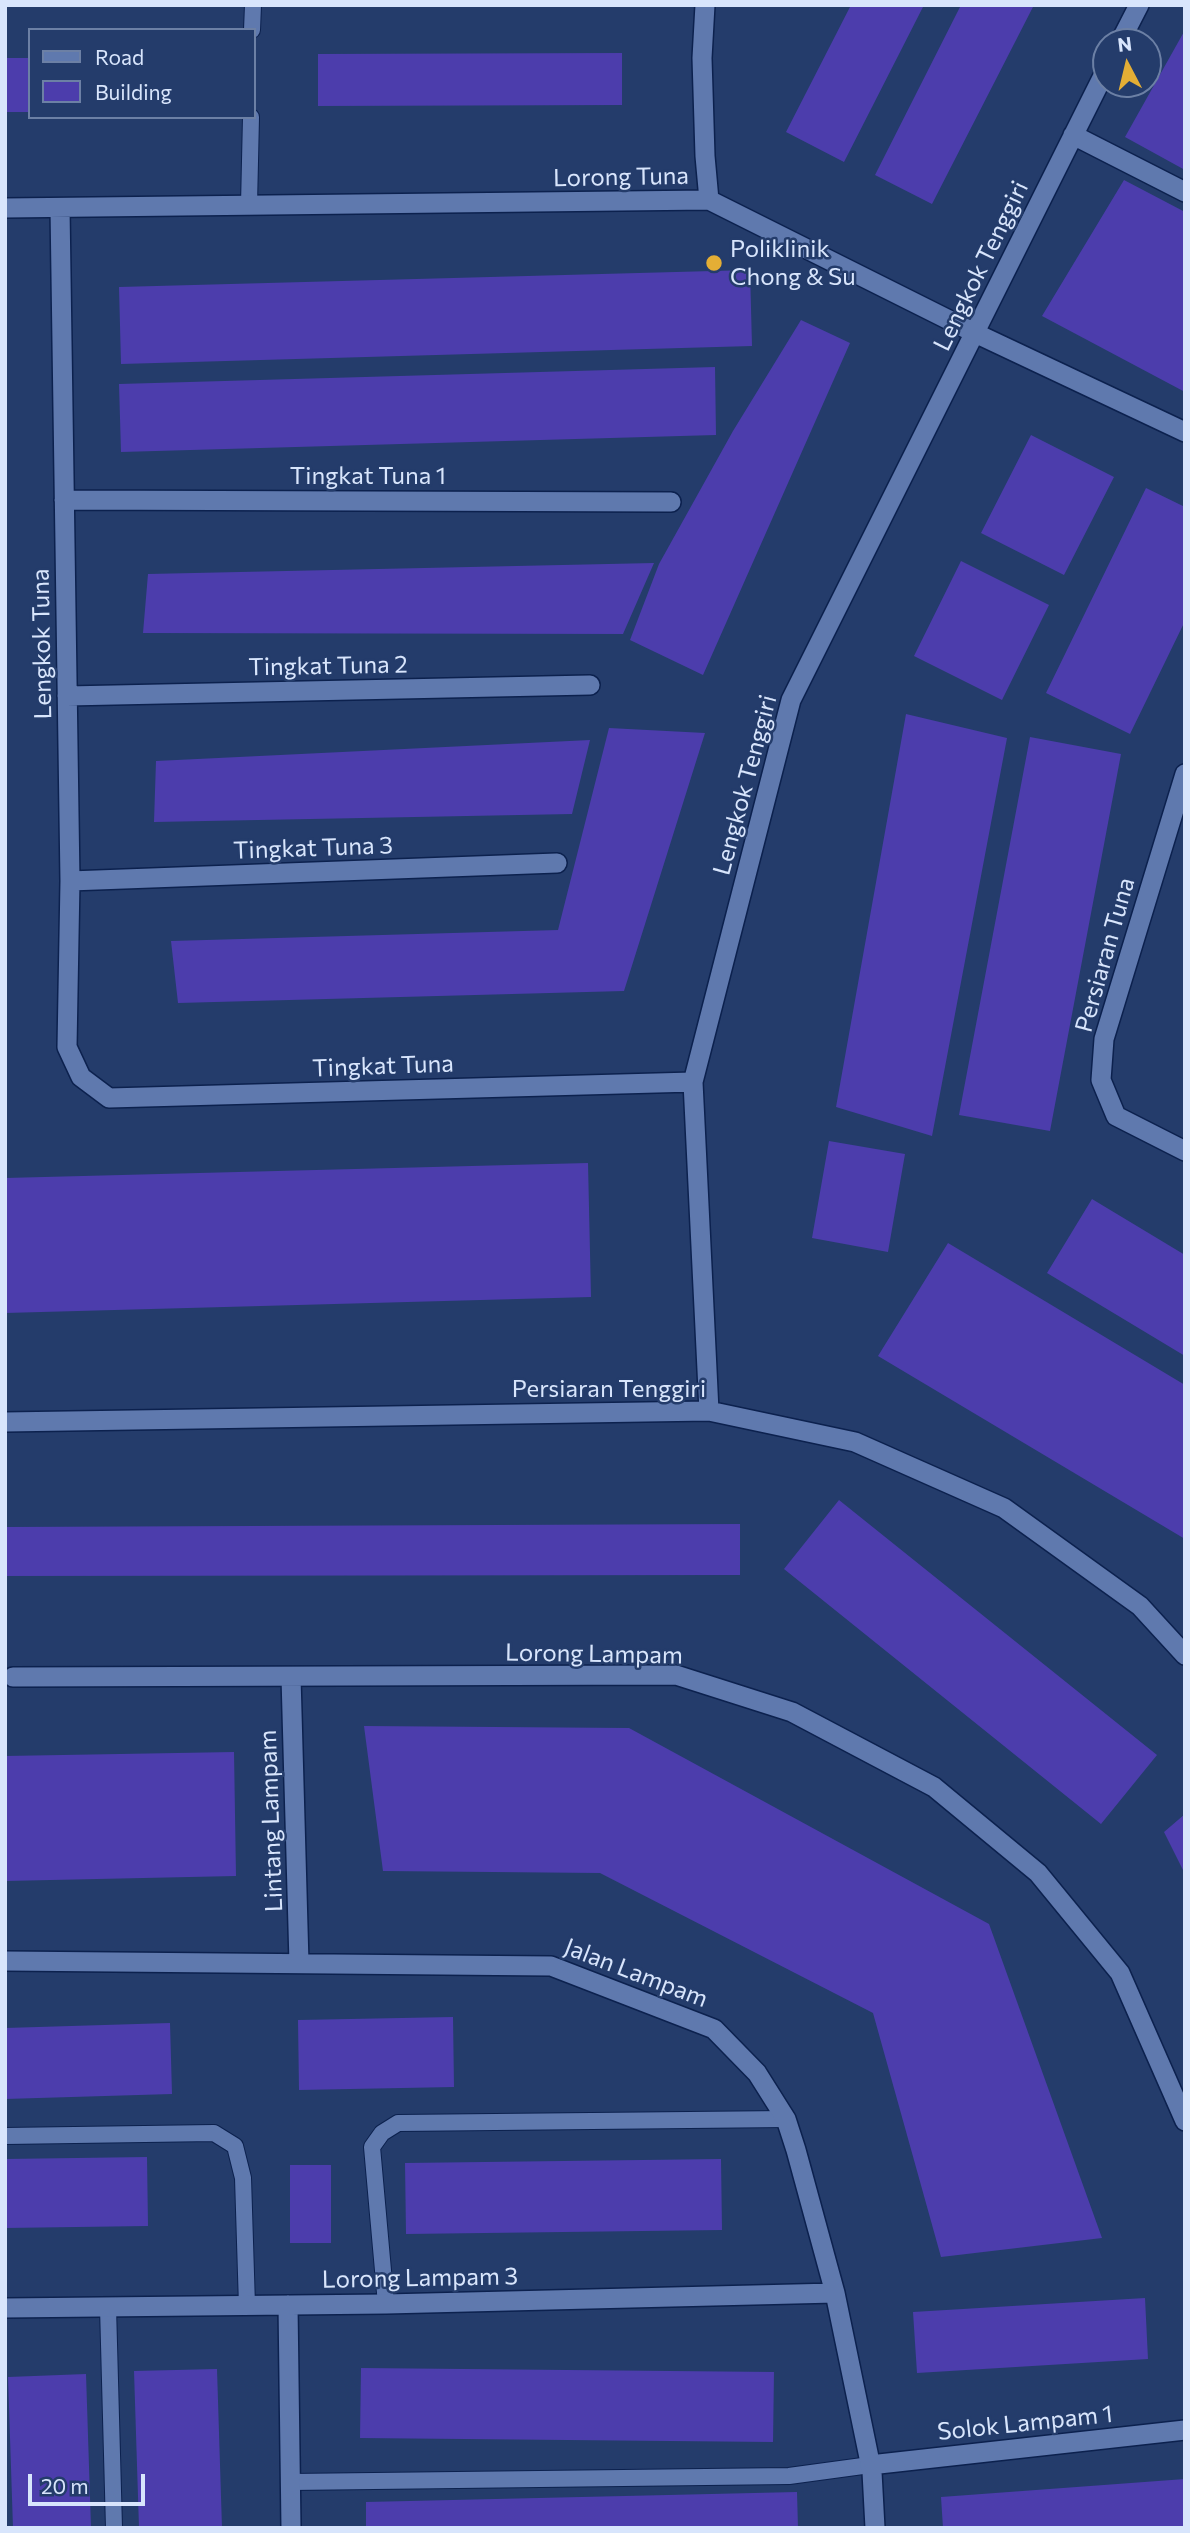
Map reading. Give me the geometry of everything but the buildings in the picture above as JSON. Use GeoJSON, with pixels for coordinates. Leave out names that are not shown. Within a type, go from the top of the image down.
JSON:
{"type":"FeatureCollection","features":[{"type":"Feature","properties":{"kind":"street"},"geometry":{"type":"LineString","coordinates":[[705,5],[702,58],[709,200]]}},
{"type":"Feature","properties":{"kind":"street"},"geometry":{"type":"LineString","coordinates":[[1127,28],[1139,5]]}},
{"type":"Feature","properties":{"kind":"street","name":"Lengkok Tenggiri"},"geometry":{"type":"LineString","coordinates":[[709,1411],[692,1082],[791,700],[1092,98]]}},
{"type":"Feature","properties":{"kind":"street"},"geometry":{"type":"LineString","coordinates":[[1073,135],[1185,192]]}},
{"type":"Feature","properties":{"kind":"street","name":"Lorong Tuna"},"geometry":{"type":"LineString","coordinates":[[5,208],[709,200],[975,333],[1185,432]]}},
{"type":"Feature","properties":{"kind":"street","name":"Lengkok Tuna"},"geometry":{"type":"LineString","coordinates":[[60,208],[71,881],[67,1047],[81,1077]]}},
{"type":"Feature","properties":{"kind":"street","name":"Tingkat Tuna 1"},"geometry":{"type":"LineString","coordinates":[[64,500],[671,502]]}},
{"type":"Feature","properties":{"kind":"street","name":"Tingkat Tuna 2"},"geometry":{"type":"LineString","coordinates":[[67,696],[590,685]]}},
{"type":"Feature","properties":{"kind":"street","name":"Persiaran Tuna"},"geometry":{"type":"LineString","coordinates":[[1184,779],[1104,1039],[1101,1080],[1116,1115],[1185,1151]]}},
{"type":"Feature","properties":{"kind":"street","name":"Tingkat Tuna 3"},"geometry":{"type":"LineString","coordinates":[[71,881],[556,863]]}},
{"type":"Feature","properties":{"kind":"street","name":"Tingkat Tuna"},"geometry":{"type":"LineString","coordinates":[[81,1077],[109,1098],[692,1082]]}},
{"type":"Feature","properties":{"kind":"street","name":"Persiaran Tenggiri"},"geometry":{"type":"LineString","coordinates":[[5,1422],[709,1411],[855,1442],[1004,1507],[1140,1606],[1185,1655]]}},
{"type":"Feature","properties":{"kind":"street","name":"Lorong Lampam"},"geometry":{"type":"LineString","coordinates":[[13,1677],[676,1675],[792,1712],[934,1787],[1038,1873],[1120,1973],[1185,2121]]}},
{"type":"Feature","properties":{"kind":"street","name":"Lintang Lampam"},"geometry":{"type":"LineString","coordinates":[[291,1677],[299,1963]]}},
{"type":"Feature","properties":{"kind":"street","name":"Jalan Lampam"},"geometry":{"type":"LineString","coordinates":[[5,1961],[551,1966],[714,2029],[757,2073],[786,2119],[835,2293],[870,2465],[875,2528]]}},
{"type":"Feature","properties":{"kind":"street","name":"Lorong Lampam 3"},"geometry":{"type":"LineString","coordinates":[[5,2308],[386,2304],[835,2293]]}},
{"type":"Feature","properties":{"kind":"street"},"geometry":{"type":"LineString","coordinates":[[288,2305],[291,2528]]}},
{"type":"Feature","properties":{"kind":"street","name":"Solok Lampam 1"},"geometry":{"type":"LineString","coordinates":[[870,2465],[1185,2430]]}},
{"type":"Feature","properties":{"kind":"lane"},"geometry":{"type":"LineString","coordinates":[[253,5],[253,28]]}},
{"type":"Feature","properties":{"kind":"lane"},"geometry":{"type":"LineString","coordinates":[[249,205],[251,119]]}},
{"type":"Feature","properties":{"kind":"lane"},"geometry":{"type":"LineString","coordinates":[[386,2304],[372,2147],[382,2133],[397,2123],[786,2119]]}},
{"type":"Feature","properties":{"kind":"lane"},"geometry":{"type":"LineString","coordinates":[[5,2136],[214,2133],[235,2146],[243,2178],[247,2306]]}},
{"type":"Feature","properties":{"kind":"lane"},"geometry":{"type":"LineString","coordinates":[[108,2307],[114,2528]]}},
{"type":"Feature","properties":{"kind":"lane"},"geometry":{"type":"LineString","coordinates":[[290,2482],[789,2476],[870,2465]]}},
{"type":"Feature","properties":{"kind":"place","name":"Poliklinik Chong & Su"},"geometry":{"type":"Point","coordinates":[714,263]}}]}
